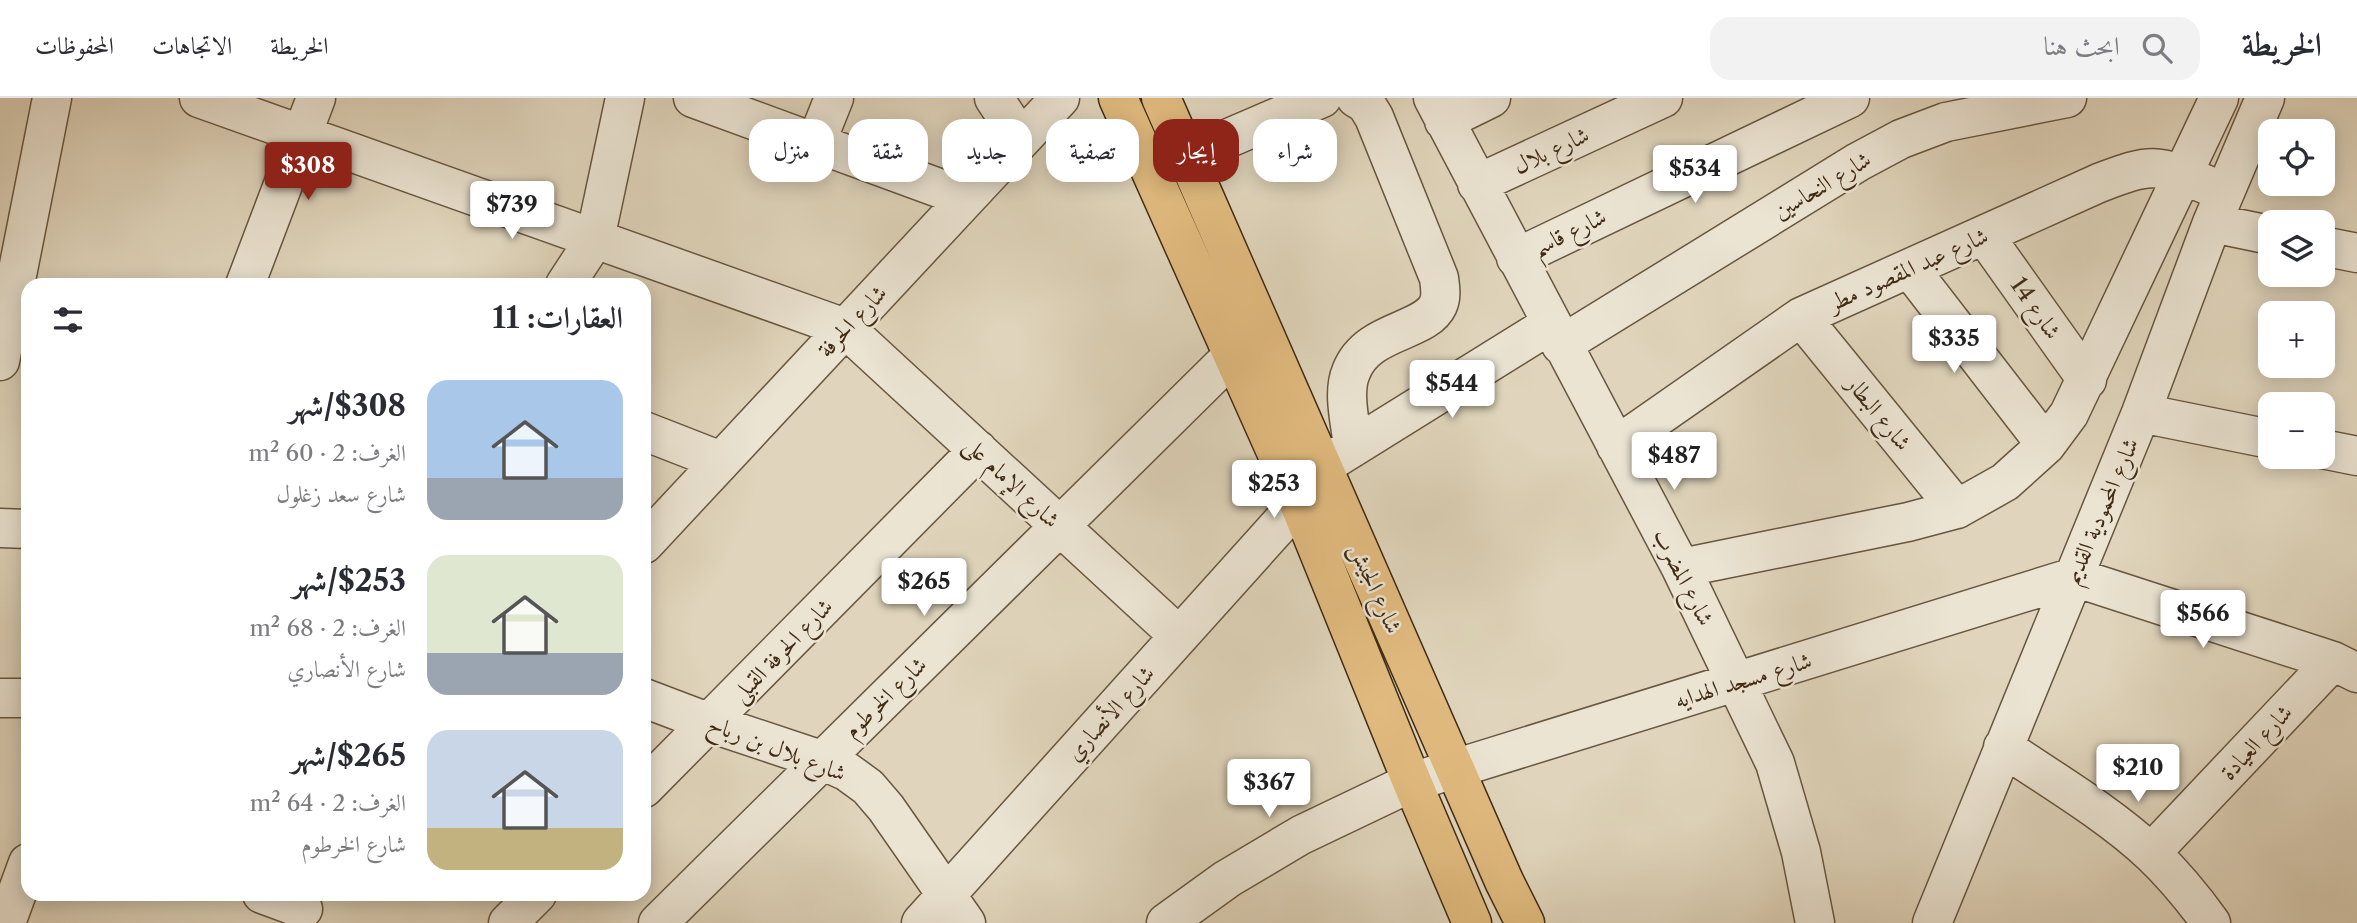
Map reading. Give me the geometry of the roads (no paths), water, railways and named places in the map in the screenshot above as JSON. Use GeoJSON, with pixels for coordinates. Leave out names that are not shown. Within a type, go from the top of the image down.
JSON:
{"type":"FeatureCollection","features":[{"type":"Feature","properties":{"kind":"main road","name":"شارع الجيش"},"geometry":{"type":"LineString","coordinates":[[1118,98],[1299,503],[1472,923]]}},
{"type":"Feature","properties":{"kind":"main road","name":"شارع الجيش"},"geometry":{"type":"LineString","coordinates":[[1161,98],[1170,119]]}},
{"type":"Feature","properties":{"kind":"main road","name":"شارع الجيش"},"geometry":{"type":"LineString","coordinates":[[1200,182],[1338,456],[1456,769],[1525,923]]}},
{"type":"Feature","properties":{"kind":"street"},"geometry":{"type":"LineString","coordinates":[[2,345],[52,98]]}},
{"type":"Feature","properties":{"kind":"street"},"geometry":{"type":"LineString","coordinates":[[199,98],[845,328]]}},
{"type":"Feature","properties":{"kind":"street"},"geometry":{"type":"LineString","coordinates":[[248,278],[316,98]]}},
{"type":"Feature","properties":{"kind":"street"},"geometry":{"type":"LineString","coordinates":[[570,278],[595,239],[625,98]]}},
{"type":"Feature","properties":{"kind":"street"},"geometry":{"type":"LineString","coordinates":[[693,98],[750,119]]}},
{"type":"Feature","properties":{"kind":"street"},"geometry":{"type":"LineString","coordinates":[[826,119],[834,98]]}},
{"type":"Feature","properties":{"kind":"street"},"geometry":{"type":"LineString","coordinates":[[994,98],[1008,119]]}},
{"type":"Feature","properties":{"kind":"street","name":"شارع الحرفة"},"geometry":{"type":"LineString","coordinates":[[1032,127],[1060,98]]}},
{"type":"Feature","properties":{"kind":"street"},"geometry":{"type":"LineString","coordinates":[[1239,134],[1322,98]]}},
{"type":"Feature","properties":{"kind":"street"},"geometry":{"type":"LineString","coordinates":[[1338,456],[1349,374],[1357,358],[1371,344],[1429,315],[1438,305],[1441,292],[1439,278],[1374,117],[1366,104],[1356,98]]}},
{"type":"Feature","properties":{"kind":"street"},"geometry":{"type":"LineString","coordinates":[[1438,109],[1491,98]]}},
{"type":"Feature","properties":{"kind":"street","name":"شارع بلال"},"geometry":{"type":"LineString","coordinates":[[1477,184],[1663,98]]}},
{"type":"Feature","properties":{"kind":"street","name":"شارع قاسم"},"geometry":{"type":"LineString","coordinates":[[1516,258],[1850,98]]}},
{"type":"Feature","properties":{"kind":"street","name":"شارع النحاسين"},"geometry":{"type":"LineString","coordinates":[[1338,456],[1901,139],[1946,122],[2067,98]]}},
{"type":"Feature","properties":{"kind":"street"},"geometry":{"type":"LineString","coordinates":[[1681,568],[1908,522],[1956,509],[2005,482],[2046,445],[2069,414],[2219,98]]}},
{"type":"Feature","properties":{"kind":"street","name":"شارع المحمودية القديم"},"geometry":{"type":"LineString","coordinates":[[1932,923],[2141,413],[2218,208],[2264,98]]}},
{"type":"Feature","properties":{"kind":"street","name":"شارع المضرب"},"geometry":{"type":"LineString","coordinates":[[1438,109],[1681,568],[1775,764],[1801,852],[1815,923]]}},
{"type":"Feature","properties":{"kind":"street"},"geometry":{"type":"LineString","coordinates":[[834,150],[966,198]]}},
{"type":"Feature","properties":{"kind":"street","name":"شارع عبد المقصود مطر"},"geometry":{"type":"LineString","coordinates":[[1616,446],[1801,317],[2138,168],[2163,168],[2183,175],[2218,208],[2258,229]]}},
{"type":"Feature","properties":{"kind":"street","name":"شارع الحرفة"},"geometry":{"type":"LineString","coordinates":[[651,536],[981,182]]}},
{"type":"Feature","properties":{"kind":"street","name":"شارع 14"},"geometry":{"type":"LineString","coordinates":[[1984,235],[2087,380]]}},
{"type":"Feature","properties":{"kind":"street"},"geometry":{"type":"LineString","coordinates":[[2335,249],[2357,253]]}},
{"type":"Feature","properties":{"kind":"street"},"geometry":{"type":"LineString","coordinates":[[1910,269],[2046,445]]}},
{"type":"Feature","properties":{"kind":"street","name":"شارع البطار"},"geometry":{"type":"LineString","coordinates":[[1801,317],[1956,509]]}},
{"type":"Feature","properties":{"kind":"street","name":"شارع الإمام على"},"geometry":{"type":"LineString","coordinates":[[845,328],[1180,636]]}},
{"type":"Feature","properties":{"kind":"street","name":"شارع الخرطوم"},"geometry":{"type":"LineString","coordinates":[[658,923],[1233,355]]}},
{"type":"Feature","properties":{"kind":"street"},"geometry":{"type":"LineString","coordinates":[[2141,413],[2258,437]]}},
{"type":"Feature","properties":{"kind":"street"},"geometry":{"type":"LineString","coordinates":[[651,434],[721,461]]}},
{"type":"Feature","properties":{"kind":"street","name":"شارع الحرفة القبلى"},"geometry":{"type":"LineString","coordinates":[[651,781],[978,450]]}},
{"type":"Feature","properties":{"kind":"street"},"geometry":{"type":"LineString","coordinates":[[2335,452],[2357,456]]}},
{"type":"Feature","properties":{"kind":"street","name":"شارع الأنصاري"},"geometry":{"type":"LineString","coordinates":[[921,923],[956,909],[1180,636],[1299,503]]}},
{"type":"Feature","properties":{"kind":"street"},"geometry":{"type":"LineString","coordinates":[[0,528],[21,530]]}},
{"type":"Feature","properties":{"kind":"street"},"geometry":{"type":"LineString","coordinates":[[2074,577],[2350,664]]}},
{"type":"Feature","properties":{"kind":"street","name":"شارع مسجد الهدايه"},"geometry":{"type":"LineString","coordinates":[[1166,923],[1227,879],[1301,835],[1412,782],[2074,577]]}},
{"type":"Feature","properties":{"kind":"street","name":"شارع العيادة"},"geometry":{"type":"LineString","coordinates":[[2151,853],[2350,664]]}},
{"type":"Feature","properties":{"kind":"street"},"geometry":{"type":"LineString","coordinates":[[0,698],[21,698]]}},
{"type":"Feature","properties":{"kind":"street","name":"شارع بلال بن رباح"},"geometry":{"type":"LineString","coordinates":[[651,701],[846,771],[868,787],[887,808],[956,909]]}},
{"type":"Feature","properties":{"kind":"street"},"geometry":{"type":"LineString","coordinates":[[2003,747],[2115,823],[2151,853],[2183,885],[2211,923]]}},
{"type":"Feature","properties":{"kind":"street"},"geometry":{"type":"LineString","coordinates":[[5,913],[21,878]]}},
{"type":"Feature","properties":{"kind":"street"},"geometry":{"type":"LineString","coordinates":[[281,901],[303,909]]}},
{"type":"Feature","properties":{"kind":"street"},"geometry":{"type":"LineString","coordinates":[[508,923],[530,901]]}}]}
